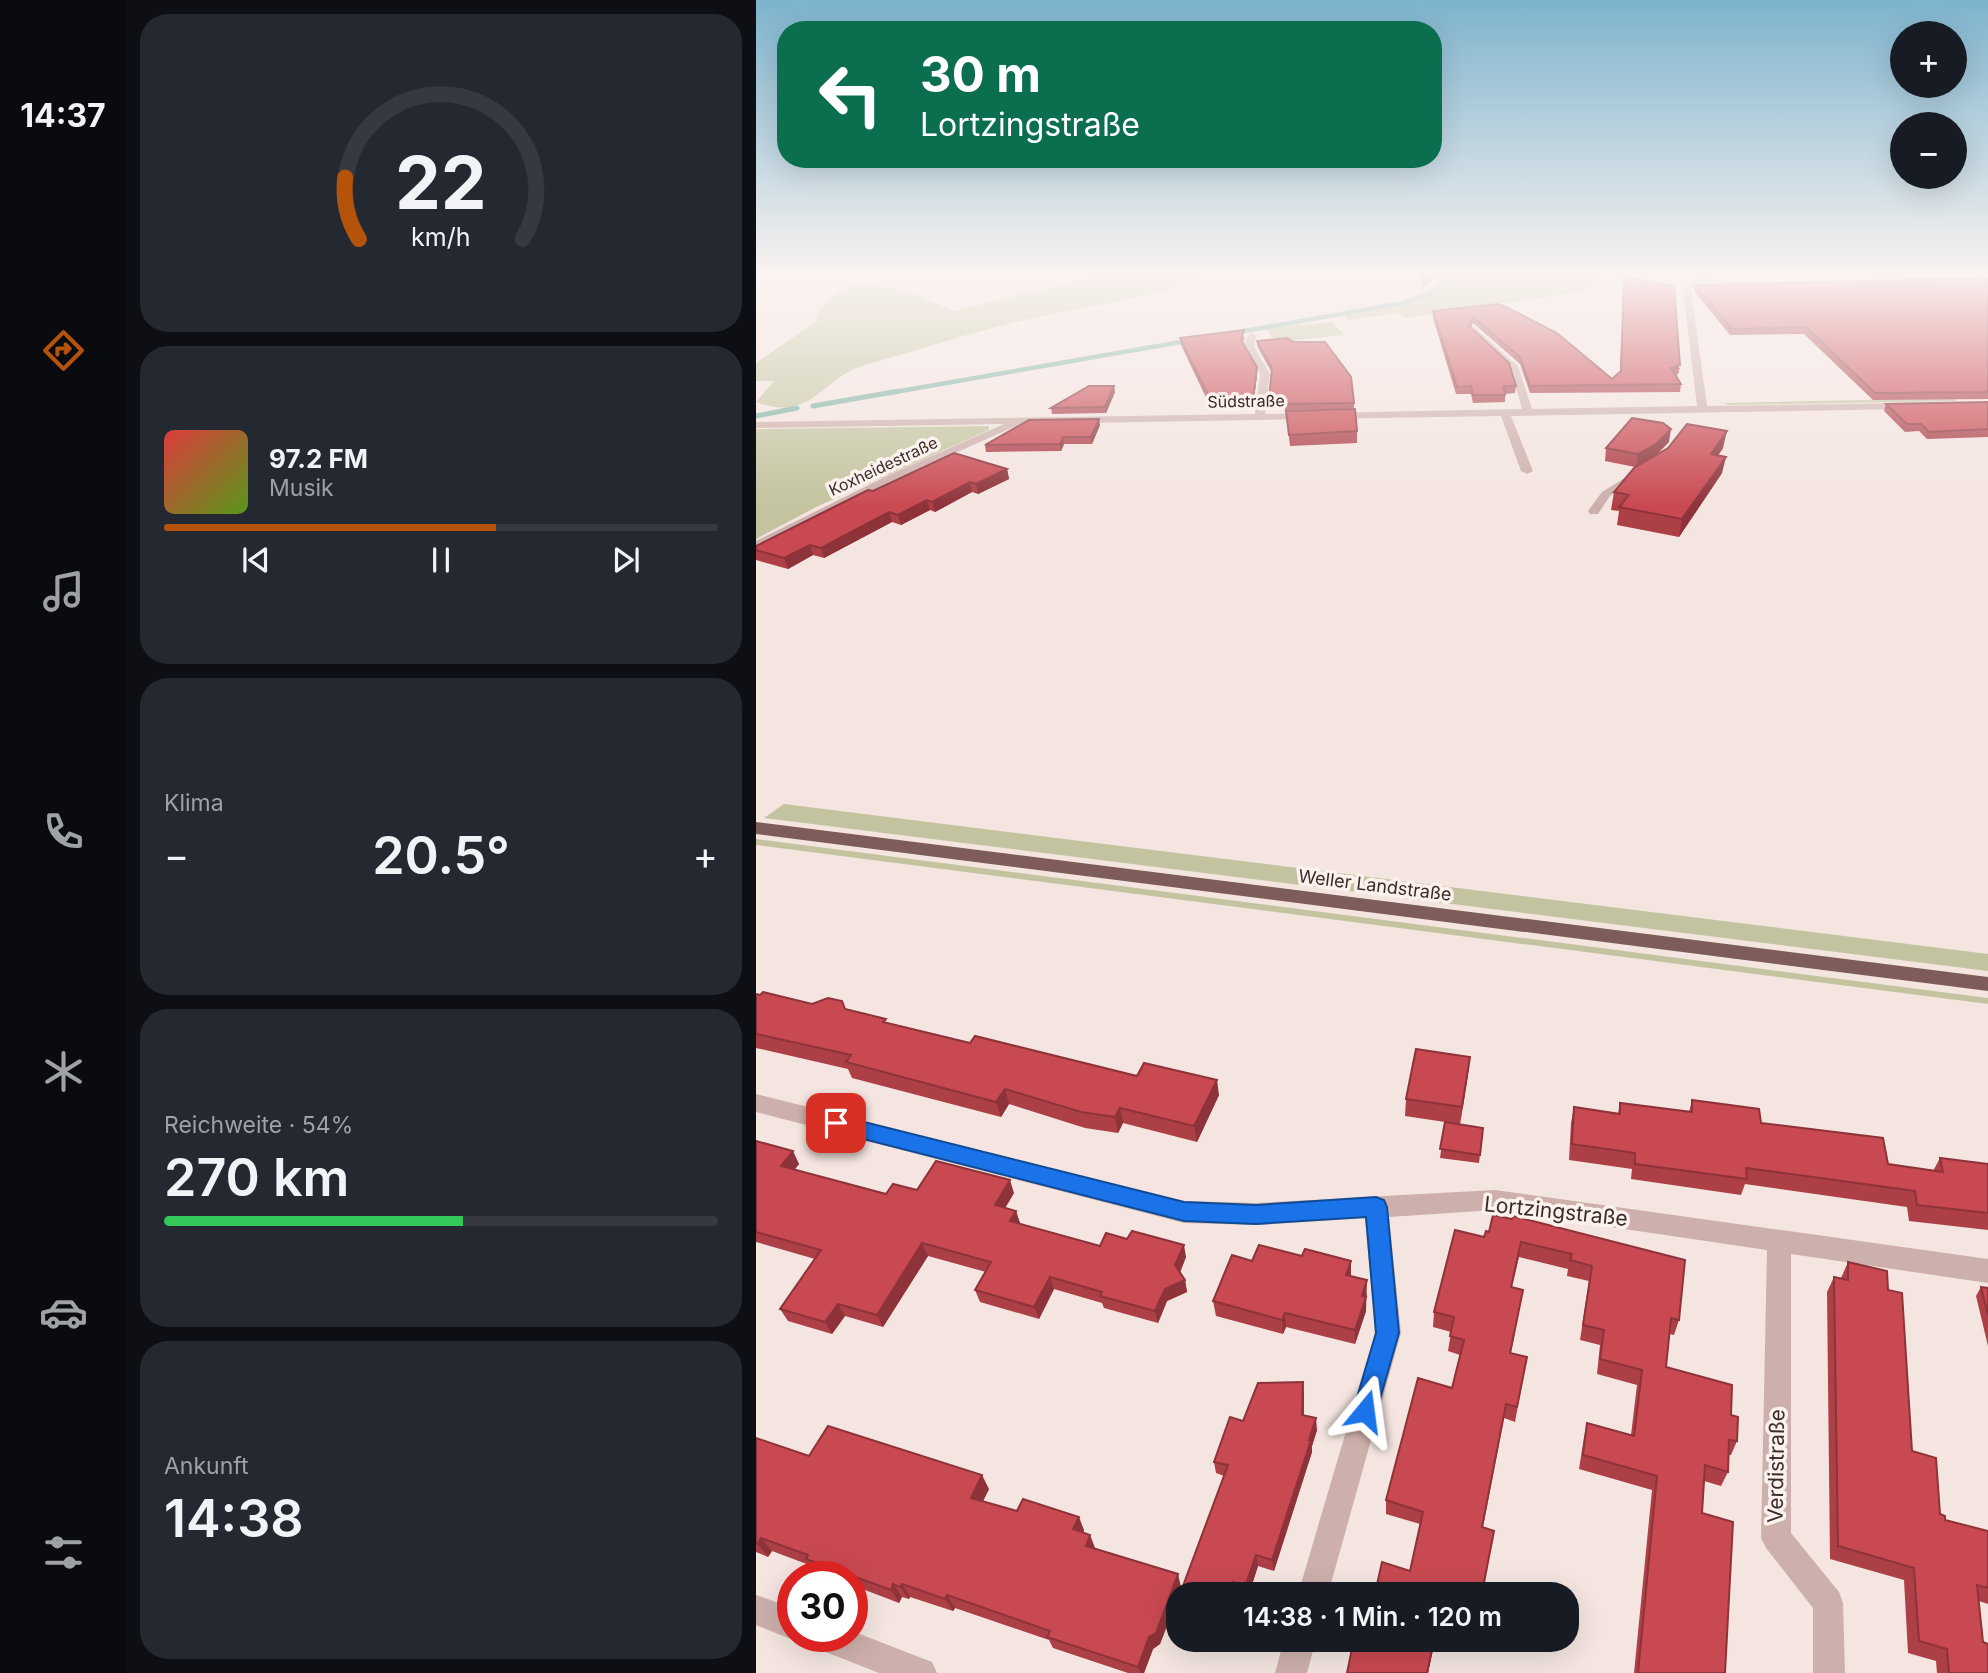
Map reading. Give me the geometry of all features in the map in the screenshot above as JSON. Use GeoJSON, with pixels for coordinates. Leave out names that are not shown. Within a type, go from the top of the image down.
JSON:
{"type":"FeatureCollection","features":[{"type":"Feature","properties":{"kind":"main road","name":"Weller Landstraße"},"geometry":{"type":"LineString","coordinates":[[756,828],[1988,984]]}},
{"type":"Feature","properties":{"kind":"street"},"geometry":{"type":"LineString","coordinates":[[1252,351],[1265,374],[1260,417]]}},
{"type":"Feature","properties":{"kind":"street"},"geometry":{"type":"LineString","coordinates":[[1497,351],[1515,368],[1528,412]]}},
{"type":"Feature","properties":{"kind":"street"},"geometry":{"type":"LineString","coordinates":[[1695,351],[1702,410]]}},
{"type":"Feature","properties":{"kind":"street","name":"Südstraße"},"geometry":{"type":"LineString","coordinates":[[756,425],[1920,405]]}},
{"type":"Feature","properties":{"kind":"street"},"geometry":{"type":"LineString","coordinates":[[1629,410],[1634,416],[1651,423]]}},
{"type":"Feature","properties":{"kind":"street"},"geometry":{"type":"LineString","coordinates":[[1504,412],[1527,471]]}},
{"type":"Feature","properties":{"kind":"street","name":"Koxheidestraße"},"geometry":{"type":"LineString","coordinates":[[756,546],[893,477],[1025,419]]}},
{"type":"Feature","properties":{"kind":"street"},"geometry":{"type":"LineString","coordinates":[[1594,511],[1606,494],[1651,467]]}},
{"type":"Feature","properties":{"kind":"street","name":"Lortzingstraße"},"geometry":{"type":"LineString","coordinates":[[756,1103],[1184,1212],[1256,1214],[1495,1200],[1988,1271]]}},
{"type":"Feature","properties":{"kind":"street"},"geometry":{"type":"LineString","coordinates":[[1316,1582],[1388,1333],[1376,1207]]}},
{"type":"Feature","properties":{"kind":"street","name":"Verdistraße"},"geometry":{"type":"LineString","coordinates":[[1779,1240],[1776,1538],[1828,1602],[1829,1673]]}},
{"type":"Feature","properties":{"kind":"street"},"geometry":{"type":"LineString","coordinates":[[756,1610],[777,1618]]}},
{"type":"Feature","properties":{"kind":"street"},"geometry":{"type":"LineString","coordinates":[[866,1652],[921,1673]]}},
{"type":"Feature","properties":{"kind":"street"},"geometry":{"type":"LineString","coordinates":[[1291,1673],[1297,1652]]}},
{"type":"Feature","properties":{"kind":"green space"},"geometry":{"type":"Polygon","coordinates":[[[773,351],[912,351],[850,371],[804,403],[791,407],[775,407],[756,402],[774,381],[756,381],[756,363],[773,351]]]}},
{"type":"Feature","properties":{"kind":"green space"},"geometry":{"type":"Polygon","coordinates":[[[1955,398],[1956,401],[1730,405],[1723,403],[1955,398]]]}},
{"type":"Feature","properties":{"kind":"green space"},"geometry":{"type":"Polygon","coordinates":[[[989,426],[989,430],[818,506],[756,539],[756,429],[989,426]]]}},
{"type":"Feature","properties":{"kind":"green space"},"geometry":{"type":"Polygon","coordinates":[[[784,804],[1988,954],[1988,971],[764,818],[784,804]]]}},
{"type":"Feature","properties":{"kind":"green space"},"geometry":{"type":"Polygon","coordinates":[[[756,839],[1988,998],[1988,1004],[756,845],[756,839]]]}},
{"type":"Feature","properties":{"kind":"building"},"geometry":{"type":"Polygon","coordinates":[[[1186,351],[1248,351],[1257,367],[1253,399],[1219,400],[1220,397],[1209,397],[1186,351]]]}},
{"type":"Feature","properties":{"kind":"building"},"geometry":{"type":"Polygon","coordinates":[[[1263,351],[1332,351],[1351,377],[1354,403],[1284,404],[1284,400],[1269,400],[1272,368],[1263,351]]]}},
{"type":"Feature","properties":{"kind":"building"},"geometry":{"type":"Polygon","coordinates":[[[1446,351],[1496,351],[1509,363],[1516,386],[1503,386],[1505,395],[1473,395],[1471,386],[1457,387],[1446,351]]]}},
{"type":"Feature","properties":{"kind":"building"},"geometry":{"type":"Polygon","coordinates":[[[1513,351],[1579,351],[1612,379],[1621,371],[1622,351],[1679,351],[1680,365],[1676,366],[1678,368],[1671,368],[1681,384],[1530,386],[1520,357],[1513,351]]]}},
{"type":"Feature","properties":{"kind":"building"},"geometry":{"type":"Polygon","coordinates":[[[1831,351],[1988,351],[1988,392],[1875,393],[1831,351]]]}},
{"type":"Feature","properties":{"kind":"building"},"geometry":{"type":"Polygon","coordinates":[[[1089,386],[1114,386],[1105,407],[1051,408],[1089,386]]]}},
{"type":"Feature","properties":{"kind":"building"},"geometry":{"type":"Polygon","coordinates":[[[1988,402],[1988,429],[1929,432],[1921,424],[1907,424],[1886,404],[1988,402]]]}},
{"type":"Feature","properties":{"kind":"building"},"geometry":{"type":"Polygon","coordinates":[[[1355,409],[1357,431],[1289,435],[1286,411],[1355,409]]]}},
{"type":"Feature","properties":{"kind":"building"},"geometry":{"type":"Polygon","coordinates":[[[1632,418],[1663,423],[1671,429],[1656,444],[1638,454],[1606,448],[1632,418]]]}},
{"type":"Feature","properties":{"kind":"building"},"geometry":{"type":"Polygon","coordinates":[[[1099,419],[1091,437],[1063,437],[1060,444],[985,445],[1029,420],[1099,419]]]}},
{"type":"Feature","properties":{"kind":"building"},"geometry":{"type":"Polygon","coordinates":[[[1687,424],[1727,431],[1711,454],[1726,457],[1682,519],[1619,507],[1629,495],[1614,492],[1634,468],[1668,448],[1687,424]]]}},
{"type":"Feature","properties":{"kind":"building"},"geometry":{"type":"Polygon","coordinates":[[[954,453],[1007,469],[976,484],[970,482],[932,502],[927,500],[898,515],[889,512],[821,548],[810,545],[784,558],[756,550],[756,546],[868,490],[873,491],[954,453]]]}},
{"type":"Feature","properties":{"kind":"building"},"geometry":{"type":"Polygon","coordinates":[[[763,992],[812,1004],[828,998],[842,1001],[845,1009],[886,1019],[883,1022],[970,1043],[975,1036],[1137,1076],[1144,1063],[1217,1080],[1194,1126],[1120,1108],[1115,1117],[1081,1112],[1005,1089],[996,1102],[846,1062],[851,1055],[756,1034],[756,994],[763,992]]]}},
{"type":"Feature","properties":{"kind":"building"},"geometry":{"type":"Polygon","coordinates":[[[1416,1049],[1470,1057],[1462,1107],[1406,1099],[1416,1049]]]}},
{"type":"Feature","properties":{"kind":"building"},"geometry":{"type":"Polygon","coordinates":[[[1692,1100],[1759,1109],[1761,1123],[1883,1138],[1888,1164],[1943,1172],[1940,1158],[1988,1164],[1988,1213],[1917,1205],[1915,1191],[1746,1168],[1747,1179],[1635,1164],[1635,1153],[1572,1144],[1574,1107],[1620,1114],[1620,1103],[1692,1112],[1692,1100]]]}},
{"type":"Feature","properties":{"kind":"building"},"geometry":{"type":"Polygon","coordinates":[[[1445,1122],[1483,1128],[1480,1155],[1440,1149],[1445,1122]]]}},
{"type":"Feature","properties":{"kind":"building"},"geometry":{"type":"Polygon","coordinates":[[[756,1141],[793,1151],[781,1166],[886,1194],[893,1184],[917,1190],[936,1161],[1010,1180],[995,1205],[1016,1211],[1010,1221],[1100,1246],[1106,1233],[1127,1239],[1132,1231],[1184,1245],[1175,1265],[1185,1280],[1165,1289],[1155,1311],[1100,1296],[1102,1292],[1050,1277],[1034,1307],[975,1290],[991,1262],[922,1243],[877,1315],[838,1304],[825,1322],[780,1309],[821,1250],[756,1232],[756,1141]]]}},
{"type":"Feature","properties":{"kind":"building"},"geometry":{"type":"Polygon","coordinates":[[[1493,1215],[1512,1219],[1513,1216],[1685,1260],[1679,1320],[1671,1318],[1666,1367],[1732,1385],[1731,1415],[1738,1417],[1737,1441],[1729,1440],[1728,1472],[1705,1465],[1702,1513],[1733,1522],[1725,1673],[1638,1673],[1657,1476],[1583,1455],[1587,1423],[1634,1436],[1642,1370],[1600,1359],[1604,1330],[1583,1325],[1592,1266],[1570,1260],[1572,1254],[1521,1242],[1511,1287],[1523,1290],[1510,1353],[1527,1357],[1517,1407],[1506,1404],[1482,1527],[1494,1531],[1484,1582],[1378,1582],[1382,1562],[1410,1571],[1423,1512],[1386,1500],[1418,1378],[1452,1388],[1464,1340],[1450,1336],[1454,1317],[1434,1312],[1455,1230],[1484,1237],[1486,1231],[1489,1232],[1493,1215]]]}},
{"type":"Feature","properties":{"kind":"building"},"geometry":{"type":"Polygon","coordinates":[[[1259,1245],[1302,1256],[1305,1249],[1351,1261],[1346,1275],[1367,1280],[1362,1296],[1366,1297],[1355,1330],[1285,1313],[1282,1320],[1213,1301],[1232,1255],[1252,1261],[1259,1245]]]}},
{"type":"Feature","properties":{"kind":"building"},"geometry":{"type":"Polygon","coordinates":[[[1848,1262],[1887,1271],[1888,1290],[1902,1293],[1912,1451],[1936,1458],[1940,1514],[1945,1516],[1945,1520],[1988,1531],[1988,1588],[1977,1585],[1983,1642],[1988,1644],[1988,1673],[1949,1673],[1947,1649],[1919,1641],[1914,1568],[1838,1546],[1834,1277],[1848,1280],[1848,1262]]]}},
{"type":"Feature","properties":{"kind":"building"},"geometry":{"type":"Polygon","coordinates":[[[1981,1287],[1988,1288],[1988,1315],[1981,1287]]]}},
{"type":"Feature","properties":{"kind":"building"},"geometry":{"type":"Polygon","coordinates":[[[1303,1382],[1302,1415],[1316,1418],[1272,1560],[1256,1555],[1247,1582],[1184,1582],[1228,1465],[1214,1462],[1230,1417],[1243,1421],[1258,1383],[1303,1382]]]}},
{"type":"Feature","properties":{"kind":"building"},"geometry":{"type":"Polygon","coordinates":[[[828,1426],[982,1475],[971,1498],[1017,1511],[1023,1499],[1079,1517],[1073,1529],[1090,1535],[1086,1546],[1178,1574],[1175,1582],[1166,1582],[1166,1606],[1156,1633],[1149,1637],[1138,1667],[1047,1637],[1050,1631],[947,1595],[945,1599],[902,1584],[900,1587],[893,1584],[891,1590],[868,1582],[868,1561],[811,1561],[806,1559],[808,1555],[761,1538],[758,1544],[756,1543],[756,1438],[809,1456],[828,1426]]]}},
{"type":"Feature","properties":{"kind":"building"},"geometry":{"type":"Polygon","coordinates":[[[1351,1652],[1431,1652],[1427,1673],[1347,1673],[1351,1652]]]}},
{"type":"Feature","properties":{"kind":"waterway"},"geometry":{"type":"LineString","coordinates":[[889,393],[1129,351]]}},
{"type":"Feature","properties":{"kind":"waterway"},"geometry":{"type":"LineString","coordinates":[[813,406],[899,391]]}},
{"type":"Feature","properties":{"kind":"waterway"},"geometry":{"type":"LineString","coordinates":[[756,416],[797,408]]}},
{"type":"Feature","properties":{"kind":"route"},"geometry":{"type":"LineString","coordinates":[[836,1123],[1184,1212],[1256,1214],[1376,1207],[1388,1333],[1365,1411]]}}]}
